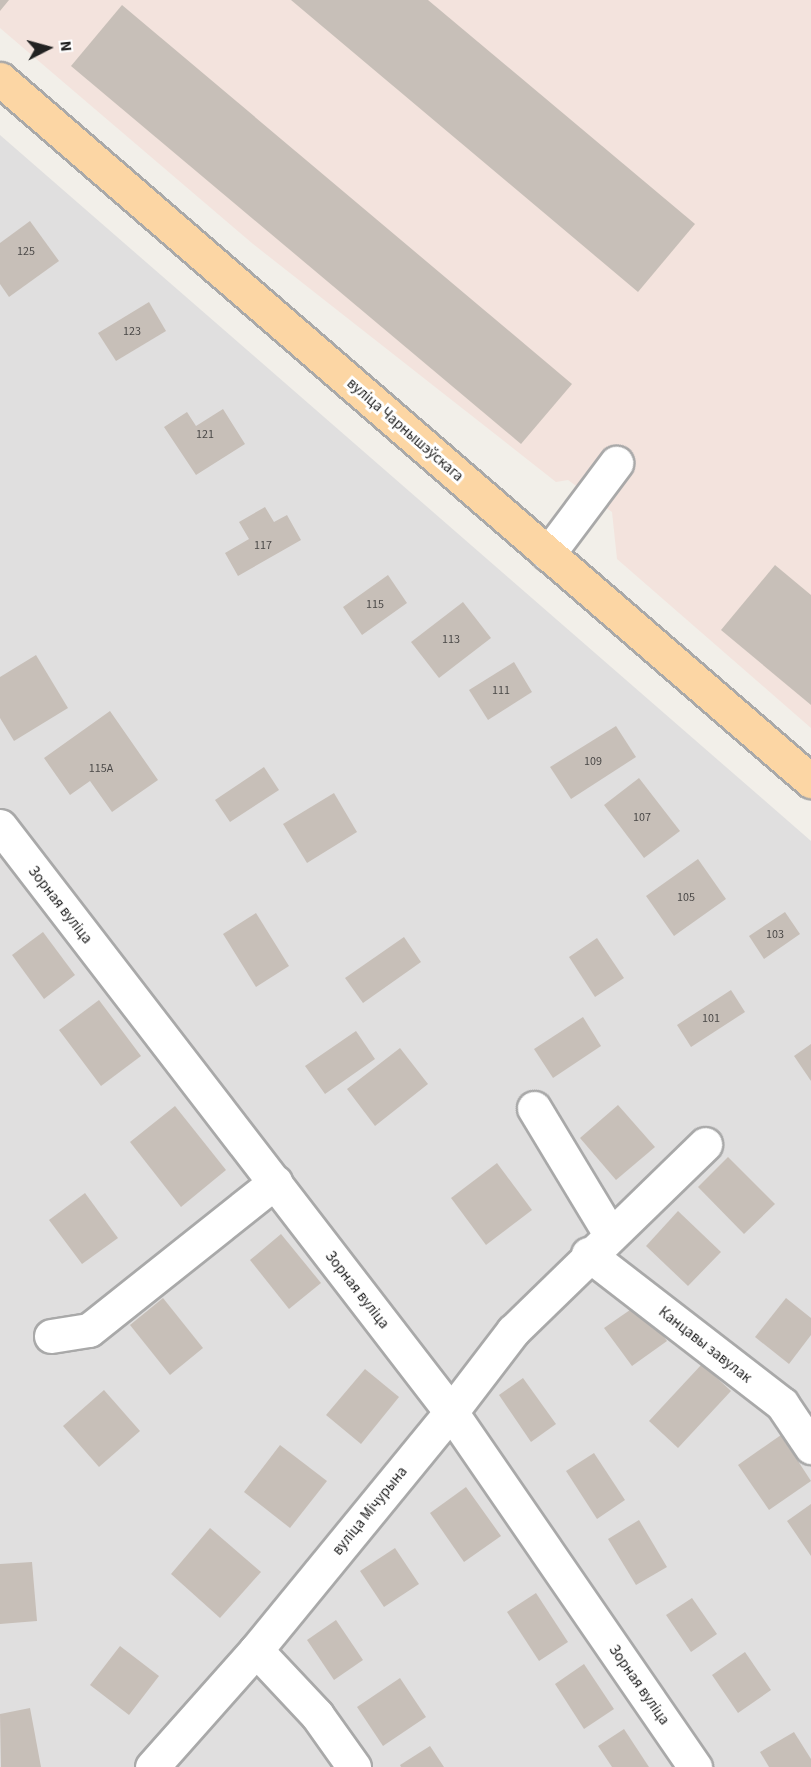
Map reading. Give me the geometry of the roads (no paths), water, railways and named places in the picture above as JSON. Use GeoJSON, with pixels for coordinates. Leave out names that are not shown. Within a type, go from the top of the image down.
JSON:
{"type":"FeatureCollection","features":[{"type":"Feature","properties":{"kind":"main road","name":"вуліца Чарнышэўскага"},"geometry":{"type":"LineString","coordinates":[[0,78],[811,781]]}},
{"type":"Feature","properties":{"kind":"street"},"geometry":{"type":"LineString","coordinates":[[548,555],[616,464]]}},
{"type":"Feature","properties":{"kind":"street","name":"Зорная вуліца"},"geometry":{"type":"LineString","coordinates":[[0,826],[451,1412],[695,1767]]}},
{"type":"Feature","properties":{"kind":"street"},"geometry":{"type":"LineString","coordinates":[[534,1108],[598,1244]]}},
{"type":"Feature","properties":{"kind":"street","name":"вуліца Мічурына"},"geometry":{"type":"LineString","coordinates":[[152,1767],[256,1650],[451,1412],[513,1331],[598,1244],[705,1144]]}},
{"type":"Feature","properties":{"kind":"street"},"geometry":{"type":"LineString","coordinates":[[51,1336],[89,1330],[274,1182]]}},
{"type":"Feature","properties":{"kind":"street","name":"Канцавы завулак"},"geometry":{"type":"LineString","coordinates":[[598,1244],[782,1404],[811,1447]]}},
{"type":"Feature","properties":{"kind":"street"},"geometry":{"type":"LineString","coordinates":[[256,1650],[317,1715],[354,1767]]}}]}
